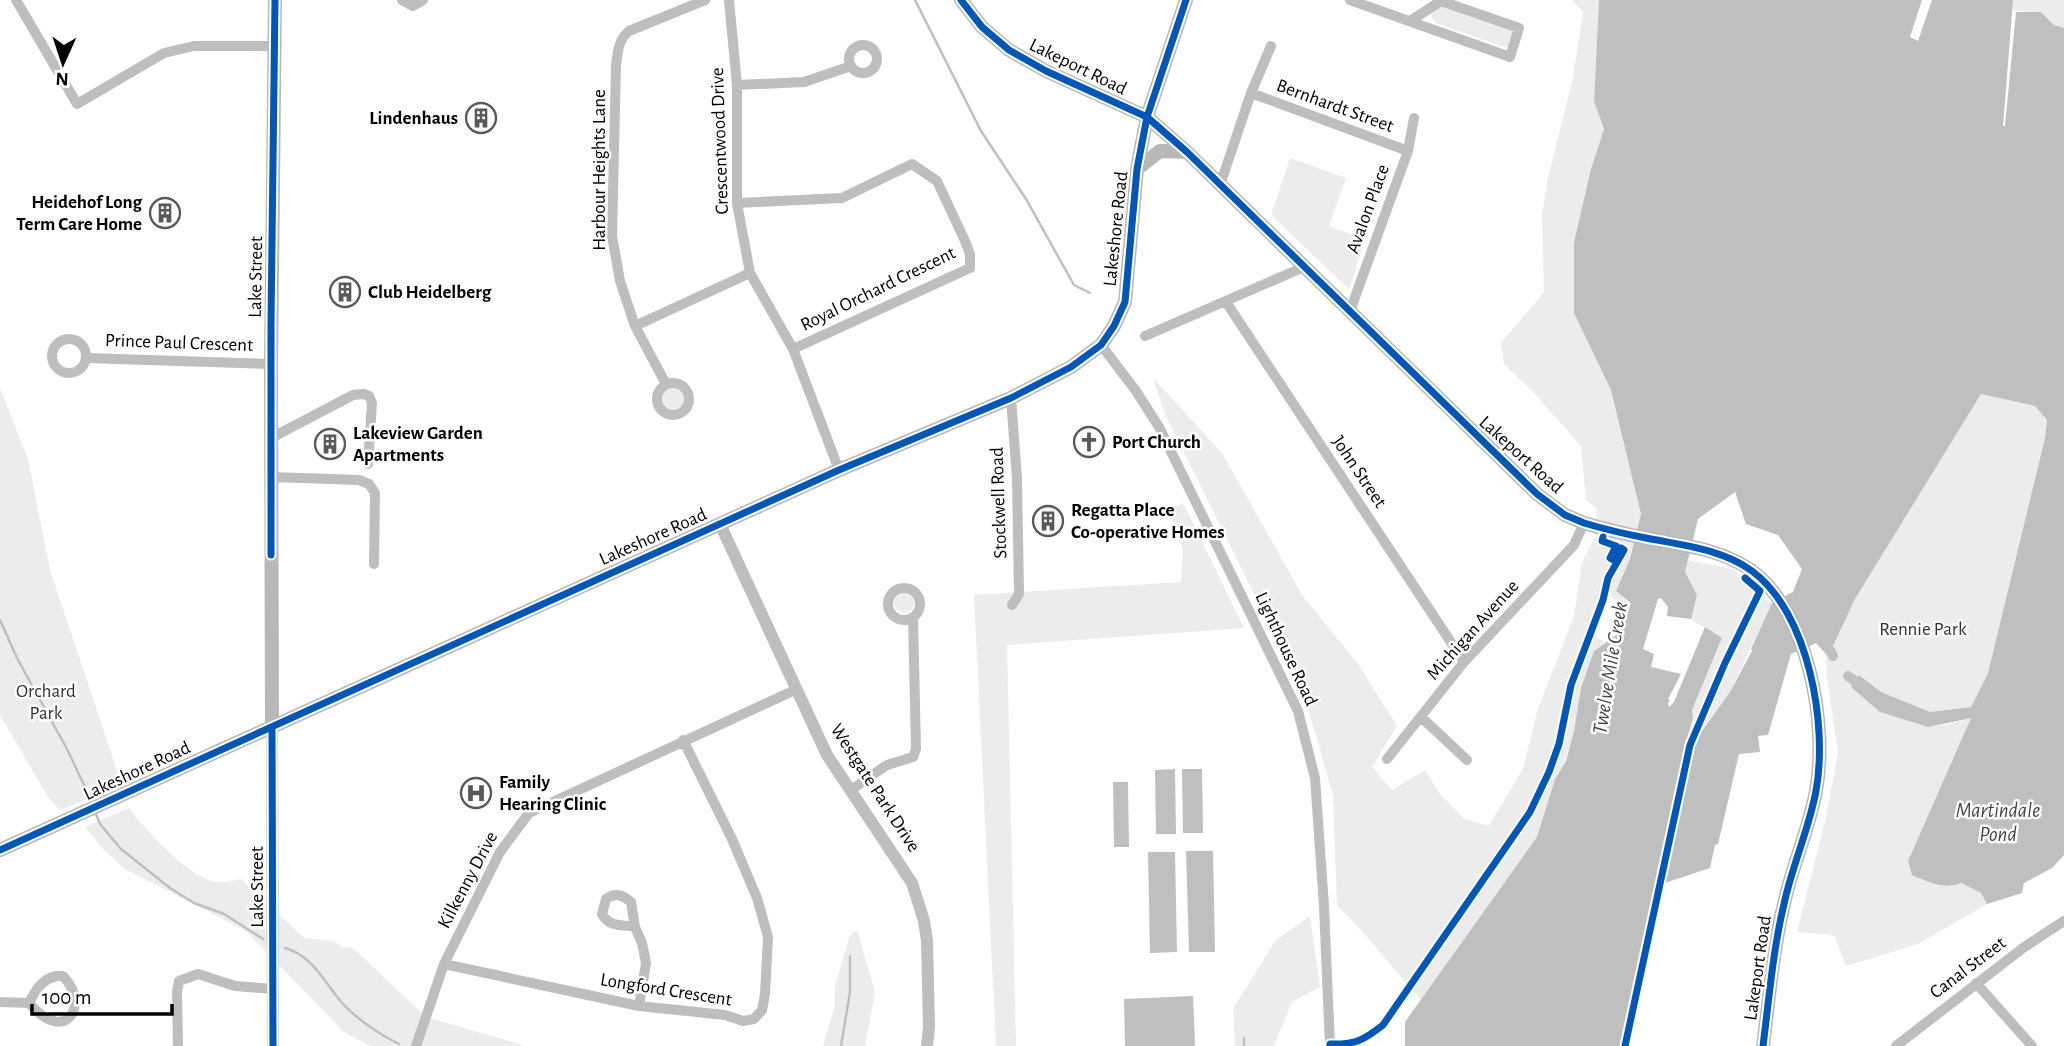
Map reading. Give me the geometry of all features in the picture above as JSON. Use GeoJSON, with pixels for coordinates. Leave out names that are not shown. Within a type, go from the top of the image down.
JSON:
{"type":"FeatureCollection","features":[{"type":"Feature","properties":{"kind":"main road","name":"Lake Street"},"geometry":{"type":"LineString","coordinates":[[272,727],[271,364],[275,0]]}},
{"type":"Feature","properties":{"kind":"main road","name":"Lakeport Road"},"geometry":{"type":"LineString","coordinates":[[961,0],[989,34],[1017,55],[1147,117],[1188,152],[1537,494],[1565,514],[1584,523],[1717,554],[1751,570],[1775,592],[1790,613],[1804,654],[1819,715],[1821,753],[1816,792],[1784,903],[1774,955],[1763,1046]]}},
{"type":"Feature","properties":{"kind":"main road","name":"Lakeshore Road"},"geometry":{"type":"LineString","coordinates":[[0,850],[839,470],[1011,398],[1060,374],[1101,345],[1125,302],[1137,169],[1147,117],[1186,0]]}},
{"type":"Feature","properties":{"kind":"main road"},"geometry":{"type":"LineString","coordinates":[[1137,169],[1160,151],[1188,152]]}},
{"type":"Feature","properties":{"kind":"street"},"geometry":{"type":"LineString","coordinates":[[402,0],[413,6],[423,0]]}},
{"type":"Feature","properties":{"kind":"street","name":"Harbour Heights Lane"},"geometry":{"type":"LineString","coordinates":[[666,384],[635,326],[620,281],[612,236],[616,65],[619,46],[623,36],[629,31],[705,0]]}},
{"type":"Feature","properties":{"kind":"street","name":"Crescentwood Drive"},"geometry":{"type":"LineString","coordinates":[[729,0],[737,85],[737,203],[750,273],[793,349],[839,470]]}},
{"type":"Feature","properties":{"kind":"street"},"geometry":{"type":"LineString","coordinates":[[1350,0],[1510,57],[1519,28],[1441,1],[1410,21]]}},
{"type":"Feature","properties":{"kind":"street"},"geometry":{"type":"LineString","coordinates":[[21,2],[77,104],[164,53],[194,46],[275,46]]}},
{"type":"Feature","properties":{"kind":"street"},"geometry":{"type":"LineString","coordinates":[[1220,185],[1251,93],[1271,46]]}},
{"type":"Feature","properties":{"kind":"street"},"geometry":{"type":"LineString","coordinates":[[737,85],[804,82],[851,66]]}},
{"type":"Feature","properties":{"kind":"street","name":"Bernhardt Street"},"geometry":{"type":"LineString","coordinates":[[1251,93],[1408,151]]}},
{"type":"Feature","properties":{"kind":"street","name":"Avalon Place"},"geometry":{"type":"LineString","coordinates":[[1350,311],[1408,151],[1414,118]]}},
{"type":"Feature","properties":{"kind":"street","name":"Royal Orchard Crescent"},"geometry":{"type":"LineString","coordinates":[[737,203],[842,198],[912,164],[937,181],[970,254],[970,268],[793,349]]}},
{"type":"Feature","properties":{"kind":"street"},"geometry":{"type":"LineString","coordinates":[[1145,336],[1304,267]]}},
{"type":"Feature","properties":{"kind":"street"},"geometry":{"type":"LineString","coordinates":[[635,326],[750,273]]}},
{"type":"Feature","properties":{"kind":"street","name":"John Street"},"geometry":{"type":"LineString","coordinates":[[1226,302],[1464,662]]}},
{"type":"Feature","properties":{"kind":"street","name":"Lighthouse Road"},"geometry":{"type":"LineString","coordinates":[[1101,345],[1159,427],[1298,711],[1315,778],[1330,1046]]}},
{"type":"Feature","properties":{"kind":"street","name":"Prince Paul Crescent"},"geometry":{"type":"LineString","coordinates":[[86,358],[271,364]]}},
{"type":"Feature","properties":{"kind":"street"},"geometry":{"type":"LineString","coordinates":[[271,438],[353,395],[363,394],[369,396],[372,403],[368,464]]}},
{"type":"Feature","properties":{"kind":"street","name":"Stockwell Road"},"geometry":{"type":"LineString","coordinates":[[1011,398],[1017,479],[1019,594],[1012,605]]}},
{"type":"Feature","properties":{"kind":"street"},"geometry":{"type":"LineString","coordinates":[[271,477],[359,480],[372,487],[375,493],[374,564]]}},
{"type":"Feature","properties":{"kind":"street","name":"Michigan Avenue"},"geometry":{"type":"LineString","coordinates":[[1387,760],[1464,662],[1574,545],[1584,523]]}},
{"type":"Feature","properties":{"kind":"street","name":"Westgate Park Drive"},"geometry":{"type":"LineString","coordinates":[[720,524],[827,755],[905,871],[921,911],[927,941],[927,1046]]}},
{"type":"Feature","properties":{"kind":"street"},"geometry":{"type":"LineString","coordinates":[[851,790],[887,765],[913,757],[916,749],[913,618]]}},
{"type":"Feature","properties":{"kind":"street","name":"Kilkenny Drive"},"geometry":{"type":"LineString","coordinates":[[416,1046],[444,964],[500,852],[529,813],[795,690]]}},
{"type":"Feature","properties":{"kind":"street"},"geometry":{"type":"LineString","coordinates":[[1421,717],[1467,760]]}},
{"type":"Feature","properties":{"kind":"street","name":"Lake Street"},"geometry":{"type":"LineString","coordinates":[[272,727],[273,1046]]}},
{"type":"Feature","properties":{"kind":"street","name":"Longford Crescent"},"geometry":{"type":"LineString","coordinates":[[444,964],[639,1006],[725,1015],[743,1021],[754,1019],[762,1010],[765,994],[768,937],[757,898],[732,839],[683,740]]}},
{"type":"Feature","properties":{"kind":"street","name":"Canal Street"},"geometry":{"type":"LineString","coordinates":[[1896,1046],[2024,948],[2064,922]]}},
{"type":"Feature","properties":{"kind":"street"},"geometry":{"type":"LineString","coordinates":[[635,927],[646,963],[639,1006]]}},
{"type":"Feature","properties":{"kind":"street"},"geometry":{"type":"LineString","coordinates":[[178,1046],[179,981],[198,974],[235,986],[274,989]]}},
{"type":"Feature","properties":{"kind":"street"},"geometry":{"type":"LineString","coordinates":[[29,1003],[44,980],[63,976],[71,987],[74,1006],[74,1024],[70,1030]]}},
{"type":"Feature","properties":{"kind":"street"},"geometry":{"type":"LineString","coordinates":[[1976,984],[2032,1046]]}},
{"type":"Feature","properties":{"kind":"street"},"geometry":{"type":"LineString","coordinates":[[0,1002],[29,1003]]}},
{"type":"Feature","properties":{"kind":"street"},"geometry":{"type":"LineString","coordinates":[[29,1003],[44,1031]]}},
{"type":"Feature","properties":{"kind":"green space"},"geometry":{"type":"Polygon","coordinates":[[[1572,0],[1599,0],[1594,101],[1604,129],[1591,169],[1574,242],[1574,313],[1611,390],[1641,514],[1630,559],[1616,591],[1631,603],[1628,609],[1606,593],[1592,634],[1605,642],[1594,651],[1581,688],[1574,732],[1565,761],[1555,779],[1537,837],[1421,1000],[1337,905],[1333,795],[1304,694],[1165,414],[1153,378],[1222,453],[1302,595],[1358,664],[1397,726],[1372,767],[1392,790],[1425,770],[1439,793],[1464,819],[1489,826],[1523,769],[1538,709],[1574,616],[1582,562],[1599,530],[1596,508],[1586,500],[1581,446],[1504,364],[1501,343],[1544,292],[1542,213],[1573,77],[1583,12],[1572,0]]]}},
{"type":"Feature","properties":{"kind":"green space"},"geometry":{"type":"Polygon","coordinates":[[[2013,0],[2064,0],[2064,28],[2054,25],[2041,12],[2013,11],[2013,0]]]}},
{"type":"Feature","properties":{"kind":"green space"},"geometry":{"type":"Polygon","coordinates":[[[1441,3],[1511,27],[1515,32],[1510,46],[1504,47],[1436,23],[1430,14],[1441,3]]]}},
{"type":"Feature","properties":{"kind":"green space"},"geometry":{"type":"Polygon","coordinates":[[[1290,158],[1346,178],[1329,226],[1365,240],[1349,289],[1271,215],[1290,158]]]}},
{"type":"Feature","properties":{"kind":"green space","name":"Orchard Park"},"geometry":{"type":"Polygon","coordinates":[[[0,388],[28,459],[50,570],[122,785],[60,810],[48,797],[0,715],[0,388]]]}},
{"type":"Feature","properties":{"kind":"green space"},"geometry":{"type":"Polygon","coordinates":[[[673,388],[681,391],[684,399],[681,407],[673,410],[665,407],[662,399],[665,391],[673,388]]]}},
{"type":"Feature","properties":{"kind":"green space","name":"Rennie Park"},"geometry":{"type":"Polygon","coordinates":[[[1981,394],[2035,406],[2047,420],[2045,438],[1988,673],[1971,707],[1929,712],[1881,692],[1859,675],[1880,712],[1928,727],[1972,717],[1908,861],[1913,875],[1943,885],[1961,883],[1981,893],[1987,904],[1918,944],[1846,966],[1834,935],[1797,932],[1826,817],[1838,752],[1826,654],[1834,644],[1855,599],[1981,394]]]}},
{"type":"Feature","properties":{"kind":"green space"},"geometry":{"type":"Polygon","coordinates":[[[1183,503],[1244,628],[1007,645],[1016,1046],[996,1046],[974,595],[1181,582],[1183,550],[1168,511],[1183,503]]]}},
{"type":"Feature","properties":{"kind":"green space"},"geometry":{"type":"Polygon","coordinates":[[[1688,560],[1733,569],[1758,595],[1772,603],[1730,692],[1692,745],[1686,743],[1693,717],[1692,710],[1722,639],[1691,619],[1695,591],[1685,572],[1688,560]]]}},
{"type":"Feature","properties":{"kind":"green space"},"geometry":{"type":"Polygon","coordinates":[[[900,593],[908,593],[914,603],[908,613],[900,613],[894,607],[894,599],[900,593]]]}},
{"type":"Feature","properties":{"kind":"green space"},"geometry":{"type":"Polygon","coordinates":[[[129,808],[156,839],[192,871],[215,882],[241,879],[304,938],[334,941],[342,947],[353,948],[426,1017],[526,1046],[371,1046],[345,1033],[246,931],[125,869],[104,850],[85,827],[129,808]]]}},
{"type":"Feature","properties":{"kind":"green space"},"geometry":{"type":"Polygon","coordinates":[[[1310,916],[1320,987],[1292,1002],[1274,1046],[1235,1046],[1233,1009],[1276,940],[1310,916]]]}},
{"type":"Feature","properties":{"kind":"green space"},"geometry":{"type":"Polygon","coordinates":[[[857,930],[875,992],[865,1046],[823,1046],[835,1006],[835,986],[850,935],[857,930]]]}},
{"type":"Feature","properties":{"kind":"water"},"geometry":{"type":"Polygon","coordinates":[[[1599,0],[1922,0],[1910,37],[1918,41],[1932,0],[2013,0],[2003,126],[2016,12],[2041,12],[2054,25],[2064,28],[2064,855],[2052,868],[2024,883],[2022,893],[1987,904],[1981,893],[1961,883],[1943,885],[1912,875],[1908,861],[1971,718],[1928,727],[1880,712],[1851,687],[1859,675],[1881,692],[1930,712],[1971,707],[1988,673],[2045,438],[2047,420],[2035,406],[1981,394],[1855,599],[1834,644],[1826,654],[1816,643],[1791,654],[1768,735],[1758,736],[1760,752],[1739,754],[1710,868],[1665,883],[1663,888],[1657,887],[1623,1046],[1405,1046],[1405,1022],[1537,837],[1555,779],[1566,761],[1581,688],[1594,651],[1622,631],[1631,603],[1616,591],[1630,559],[1641,514],[1611,390],[1574,313],[1574,242],[1591,169],[1604,129],[1594,101],[1599,0]],[[1735,492],[1698,519],[1685,572],[1697,595],[1691,619],[1667,616],[1668,607],[1661,598],[1658,599],[1643,649],[1654,654],[1651,667],[1681,674],[1668,699],[1669,707],[1674,702],[1705,627],[1722,638],[1692,710],[1693,717],[1686,743],[1692,745],[1730,692],[1752,651],[1772,603],[1793,592],[1802,569],[1778,535],[1746,524],[1735,492]]]}},
{"type":"Feature","properties":{"kind":"water"},"geometry":{"type":"Polygon","coordinates":[[[1175,769],[1176,834],[1156,834],[1155,770],[1175,769]]]}},
{"type":"Feature","properties":{"kind":"water"},"geometry":{"type":"Polygon","coordinates":[[[1182,769],[1202,769],[1203,833],[1183,833],[1182,769]]]}},
{"type":"Feature","properties":{"kind":"water"},"geometry":{"type":"Polygon","coordinates":[[[1113,782],[1128,782],[1129,847],[1114,847],[1113,782]]]}},
{"type":"Feature","properties":{"kind":"water"},"geometry":{"type":"Polygon","coordinates":[[[1186,851],[1213,851],[1215,952],[1189,952],[1186,851]]]}},
{"type":"Feature","properties":{"kind":"water"},"geometry":{"type":"Polygon","coordinates":[[[1148,852],[1175,852],[1177,952],[1150,953],[1148,852]]]}},
{"type":"Feature","properties":{"kind":"water"},"geometry":{"type":"Polygon","coordinates":[[[1193,996],[1195,1046],[1125,1046],[1124,999],[1193,996]]]}},
{"type":"Feature","properties":{"kind":"waterway"},"geometry":{"type":"LineString","coordinates":[[915,0],[981,131],[1026,199],[1074,285],[1090,293]]}},
{"type":"Feature","properties":{"kind":"waterway"},"geometry":{"type":"LineString","coordinates":[[0,620],[93,804]]}},
{"type":"Feature","properties":{"kind":"waterway"},"geometry":{"type":"LineString","coordinates":[[1830,650],[1833,656]]}},
{"type":"Feature","properties":{"kind":"waterway"},"geometry":{"type":"LineString","coordinates":[[1848,676],[1855,681]]}},
{"type":"Feature","properties":{"kind":"waterway"},"geometry":{"type":"LineString","coordinates":[[96,814],[100,824],[121,849],[170,888],[194,903],[224,914],[263,939]]}},
{"type":"Feature","properties":{"kind":"waterway"},"geometry":{"type":"LineString","coordinates":[[285,948],[310,963],[355,1015],[399,1044]]}},
{"type":"Feature","properties":{"kind":"waterway"},"geometry":{"type":"LineString","coordinates":[[841,1046],[850,992],[850,956]]}},
{"type":"Feature","properties":{"kind":"waterway"},"geometry":{"type":"LineString","coordinates":[[1244,1038],[1244,1046]]}},
{"type":"Feature","properties":{"kind":"cycle path"},"geometry":{"type":"LineString","coordinates":[[271,555],[275,0]]}},
{"type":"Feature","properties":{"kind":"cycle path"},"geometry":{"type":"LineString","coordinates":[[961,0],[982,27],[1009,50],[1046,71],[1147,117],[1187,152],[1537,494],[1565,515],[1607,529],[1715,553],[1752,571],[1772,590],[1788,614],[1810,672],[1816,703],[1819,764],[1813,805],[1780,921],[1763,1046]]}},
{"type":"Feature","properties":{"kind":"cycle path"},"geometry":{"type":"LineString","coordinates":[[0,850],[839,470],[1011,398],[1071,367],[1101,345],[1125,302],[1137,169],[1147,117],[1186,0]]}},
{"type":"Feature","properties":{"kind":"cycle path"},"geometry":{"type":"LineString","coordinates":[[1330,1046],[1359,1040],[1383,1025],[1530,812],[1559,744],[1571,685],[1603,600],[1608,578],[1624,550],[1621,548],[1614,560],[1610,558],[1616,546],[1602,541],[1603,537]]}},
{"type":"Feature","properties":{"kind":"cycle path"},"geometry":{"type":"LineString","coordinates":[[1625,1046],[1690,745],[1760,591],[1745,578]]}},
{"type":"Feature","properties":{"kind":"cycle path"},"geometry":{"type":"LineString","coordinates":[[272,727],[273,1046]]}},
{"type":"Feature","properties":{"kind":"place","name":"Lindenhaus"},"geometry":{"type":"Point","coordinates":[481,118]}},
{"type":"Feature","properties":{"kind":"place","name":"Heidehof Long Term Care Home"},"geometry":{"type":"Point","coordinates":[165,213]}},
{"type":"Feature","properties":{"kind":"place","name":"Club Heidelberg"},"geometry":{"type":"Point","coordinates":[345,292]}},
{"type":"Feature","properties":{"kind":"place","name":"Port Church"},"geometry":{"type":"Point","coordinates":[1089,442]}},
{"type":"Feature","properties":{"kind":"place","name":"Lakeview Garden Apartments"},"geometry":{"type":"Point","coordinates":[330,444]}},
{"type":"Feature","properties":{"kind":"place","name":"Regatta Place Co-operative Homes"},"geometry":{"type":"Point","coordinates":[1048,521]}},
{"type":"Feature","properties":{"kind":"place","name":"Family Hearing Clinic"},"geometry":{"type":"Point","coordinates":[476,793]}},
{"type":"Feature","properties":{"kind":"water label","name":"Twelve Mile Creek"},"geometry":{"type":"Point","coordinates":[1610,668]}},
{"type":"Feature","properties":{"kind":"water label","name":"Martindale Pond"},"geometry":{"type":"Point","coordinates":[1998,822]}}]}
